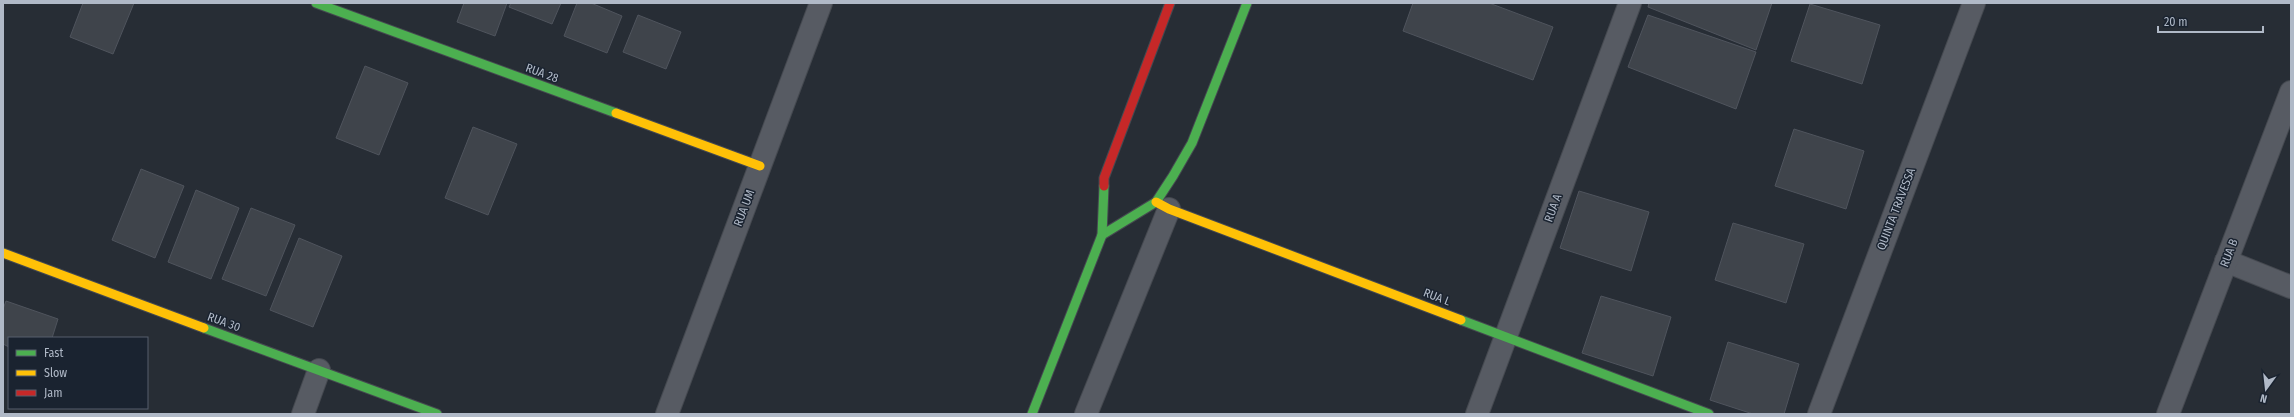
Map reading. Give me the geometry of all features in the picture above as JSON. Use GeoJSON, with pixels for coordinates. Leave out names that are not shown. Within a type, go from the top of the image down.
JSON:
{"type":"FeatureCollection","features":[{"type":"Feature","properties":{"kind":"street","name":"RUA 28"},"geometry":{"type":"LineString","coordinates":[[316,3],[760,166]]}},
{"type":"Feature","properties":{"kind":"street","name":"RUA UM"},"geometry":{"type":"LineString","coordinates":[[667,414],[821,3]]}},
{"type":"Feature","properties":{"kind":"street"},"geometry":{"type":"LineString","coordinates":[[1032,414],[1102,234],[1104,178],[1170,3]]}},
{"type":"Feature","properties":{"kind":"street"},"geometry":{"type":"LineString","coordinates":[[1086,414],[1162,206],[1192,143],[1246,3]]}},
{"type":"Feature","properties":{"kind":"street","name":"RUA A"},"geometry":{"type":"LineString","coordinates":[[1477,414],[1630,3]]}},
{"type":"Feature","properties":{"kind":"street","name":"QUINTA TRAVESSA"},"geometry":{"type":"LineString","coordinates":[[1819,414],[1974,3]]}},
{"type":"Feature","properties":{"kind":"street","name":"RUA B"},"geometry":{"type":"LineString","coordinates":[[2168,414],[2291,92]]}},
{"type":"Feature","properties":{"kind":"street"},"geometry":{"type":"LineString","coordinates":[[1102,234],[1162,206]]}},
{"type":"Feature","properties":{"kind":"street","name":"RUA L"},"geometry":{"type":"LineString","coordinates":[[1162,206],[1709,414]]}},
{"type":"Feature","properties":{"kind":"street","name":"RUA 30"},"geometry":{"type":"LineString","coordinates":[[3,254],[437,414]]}},
{"type":"Feature","properties":{"kind":"street"},"geometry":{"type":"LineString","coordinates":[[2226,261],[2291,287]]}},
{"type":"Feature","properties":{"kind":"street"},"geometry":{"type":"LineString","coordinates":[[303,414],[320,370]]}},
{"type":"Feature","properties":{"kind":"building"},"geometry":{"type":"Polygon","coordinates":[[[83,3],[134,3],[113,54],[70,37],[83,3]]]}},
{"type":"Feature","properties":{"kind":"building"},"geometry":{"type":"Polygon","coordinates":[[[464,3],[507,3],[495,36],[457,22],[464,3]]]}},
{"type":"Feature","properties":{"kind":"building"},"geometry":{"type":"Polygon","coordinates":[[[511,3],[561,3],[552,24],[509,7],[511,3]]]}},
{"type":"Feature","properties":{"kind":"building"},"geometry":{"type":"Polygon","coordinates":[[[577,3],[591,3],[622,16],[607,53],[564,36],[577,3]]]}},
{"type":"Feature","properties":{"kind":"building"},"geometry":{"type":"Polygon","coordinates":[[[1413,3],[1489,3],[1553,27],[1533,80],[1403,31],[1413,3]]]}},
{"type":"Feature","properties":{"kind":"building"},"geometry":{"type":"Polygon","coordinates":[[[1649,3],[1772,3],[1756,50],[1648,7],[1649,3]]]}},
{"type":"Feature","properties":{"kind":"building"},"geometry":{"type":"Polygon","coordinates":[[[1810,4],[1880,25],[1862,84],[1791,61],[1810,4]]]}},
{"type":"Feature","properties":{"kind":"building"},"geometry":{"type":"Polygon","coordinates":[[[638,15],[681,32],[666,69],[623,52],[638,15]]]}},
{"type":"Feature","properties":{"kind":"building"},"geometry":{"type":"Polygon","coordinates":[[[1648,15],[1756,52],[1736,109],[1628,67],[1648,15]]]}},
{"type":"Feature","properties":{"kind":"building"},"geometry":{"type":"Polygon","coordinates":[[[365,66],[408,83],[379,155],[336,138],[365,66]]]}},
{"type":"Feature","properties":{"kind":"building"},"geometry":{"type":"Polygon","coordinates":[[[473,127],[517,144],[488,215],[445,198],[473,127]]]}},
{"type":"Feature","properties":{"kind":"building"},"geometry":{"type":"Polygon","coordinates":[[[1794,129],[1864,151],[1846,209],[1775,186],[1794,129]]]}},
{"type":"Feature","properties":{"kind":"building"},"geometry":{"type":"Polygon","coordinates":[[[141,169],[184,186],[155,258],[112,240],[141,169]]]}},
{"type":"Feature","properties":{"kind":"building"},"geometry":{"type":"Polygon","coordinates":[[[196,190],[239,208],[211,279],[168,262],[196,190]]]}},
{"type":"Feature","properties":{"kind":"building"},"geometry":{"type":"Polygon","coordinates":[[[1579,191],[1649,212],[1631,271],[1560,248],[1579,191]]]}},
{"type":"Feature","properties":{"kind":"building"},"geometry":{"type":"Polygon","coordinates":[[[251,208],[295,225],[266,296],[222,279],[251,208]]]}},
{"type":"Feature","properties":{"kind":"building"},"geometry":{"type":"Polygon","coordinates":[[[1733,223],[1804,244],[1786,303],[1715,280],[1733,223]]]}},
{"type":"Feature","properties":{"kind":"building"},"geometry":{"type":"Polygon","coordinates":[[[299,238],[342,256],[313,327],[270,310],[299,238]]]}},
{"type":"Feature","properties":{"kind":"building"},"geometry":{"type":"Polygon","coordinates":[[[1601,296],[1671,317],[1653,376],[1582,353],[1601,296]]]}},
{"type":"Feature","properties":{"kind":"building"},"geometry":{"type":"Polygon","coordinates":[[[6,301],[58,319],[52,337],[8,337],[8,346],[3,344],[3,309],[6,301]]]}},
{"type":"Feature","properties":{"kind":"building"},"geometry":{"type":"Polygon","coordinates":[[[1728,342],[1799,364],[1784,414],[1753,414],[1710,400],[1728,342]]]}},
{"type":"Feature","properties":{"kind":"traffic: fast"},"geometry":{"type":"LineString","coordinates":[[316,3],[616,113]]}},
{"type":"Feature","properties":{"kind":"traffic: fast"},"geometry":{"type":"LineString","coordinates":[[1102,235],[1156,202],[1173,176],[1192,143],[1247,3]]}},
{"type":"Feature","properties":{"kind":"traffic: fast"},"geometry":{"type":"LineString","coordinates":[[1032,414],[1102,235],[1104,186]]}},
{"type":"Feature","properties":{"kind":"traffic: fast"},"geometry":{"type":"LineString","coordinates":[[1461,320],[1709,414]]}},
{"type":"Feature","properties":{"kind":"traffic: fast"},"geometry":{"type":"LineString","coordinates":[[204,328],[437,414]]}},
{"type":"Feature","properties":{"kind":"traffic: slow"},"geometry":{"type":"LineString","coordinates":[[616,113],[760,166]]}},
{"type":"Feature","properties":{"kind":"traffic: slow"},"geometry":{"type":"LineString","coordinates":[[1156,202],[1169,209],[1461,320]]}},
{"type":"Feature","properties":{"kind":"traffic: slow"},"geometry":{"type":"LineString","coordinates":[[3,253],[204,328]]}},
{"type":"Feature","properties":{"kind":"traffic: jam"},"geometry":{"type":"LineString","coordinates":[[1104,186],[1104,178],[1170,3]]}}]}
